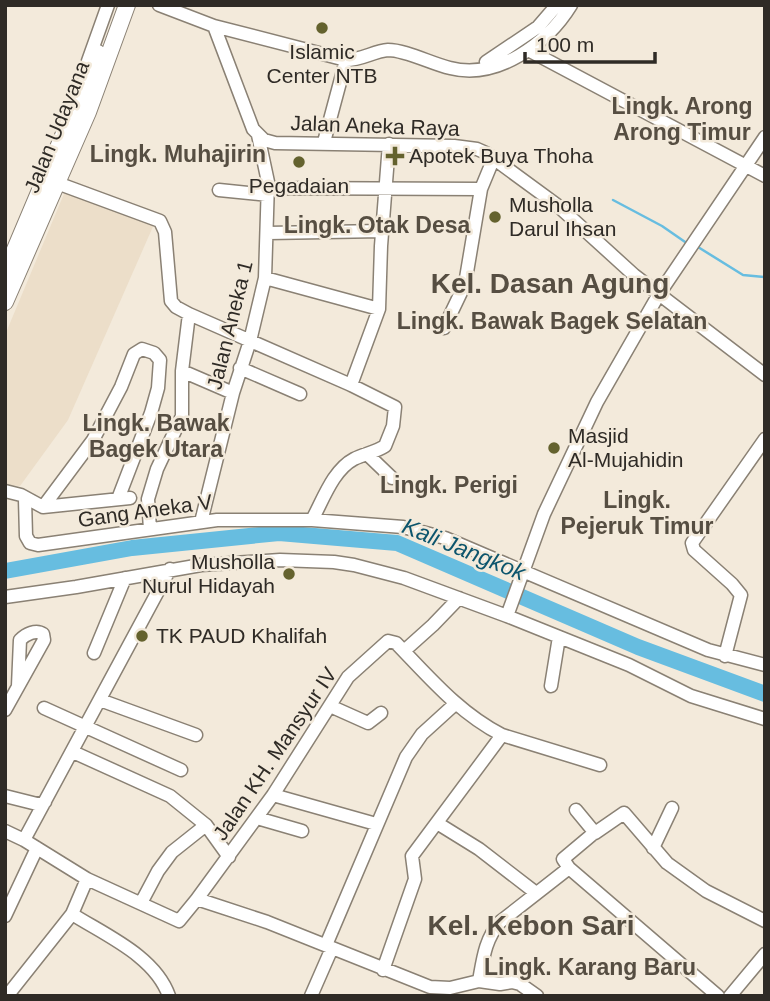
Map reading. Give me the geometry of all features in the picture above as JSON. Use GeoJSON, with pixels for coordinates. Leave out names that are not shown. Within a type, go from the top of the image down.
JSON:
{"type":"FeatureCollection","features":[{"type":"Feature","properties":{"kind":"main road","name":"Jalan Udayana"},"geometry":{"type":"LineString","coordinates":[[5,273],[8,253],[68,130],[115,5]]}},
{"type":"Feature","properties":{"kind":"main road","name":"Jalan Udayana"},"geometry":{"type":"LineString","coordinates":[[5,302],[96,91],[127,5]]}},
{"type":"Feature","properties":{"kind":"street"},"geometry":{"type":"LineString","coordinates":[[8,253],[66,119],[108,5]]}},
{"type":"Feature","properties":{"kind":"street"},"geometry":{"type":"LineString","coordinates":[[159,5],[214,26],[346,60],[360,59],[387,50],[454,69],[474,70],[494,66],[528,50],[552,31],[572,5]]}},
{"type":"Feature","properties":{"kind":"street"},"geometry":{"type":"LineString","coordinates":[[474,70],[537,27],[557,5]]}},
{"type":"Feature","properties":{"kind":"street","name":"Jalan Aneka Raya"},"geometry":{"type":"LineString","coordinates":[[214,26],[251,126],[258,135],[275,143],[389,144],[477,149],[486,153],[557,205],[659,294],[765,375]]}},
{"type":"Feature","properties":{"kind":"street"},"geometry":{"type":"LineString","coordinates":[[528,50],[765,176]]}},
{"type":"Feature","properties":{"kind":"street"},"geometry":{"type":"LineString","coordinates":[[324,142],[346,60]]}},
{"type":"Feature","properties":{"kind":"street","name":"Jalan Aneka 1"},"geometry":{"type":"LineString","coordinates":[[201,522],[265,278],[268,192],[258,135]]}},
{"type":"Feature","properties":{"kind":"street"},"geometry":{"type":"LineString","coordinates":[[508,610],[544,514],[597,402],[659,294],[765,137]]}},
{"type":"Feature","properties":{"kind":"street"},"geometry":{"type":"LineString","coordinates":[[351,385],[379,309],[389,144]]}},
{"type":"Feature","properties":{"kind":"street"},"geometry":{"type":"LineString","coordinates":[[444,328],[465,284],[481,189],[493,159]]}},
{"type":"Feature","properties":{"kind":"street"},"geometry":{"type":"LineString","coordinates":[[57,183],[160,220],[165,232],[171,301],[176,307],[394,407],[389,441],[382,449],[349,462],[339,471],[312,520]]}},
{"type":"Feature","properties":{"kind":"street"},"geometry":{"type":"LineString","coordinates":[[219,190],[268,192],[481,189]]}},
{"type":"Feature","properties":{"kind":"street"},"geometry":{"type":"LineString","coordinates":[[268,233],[382,231]]}},
{"type":"Feature","properties":{"kind":"street"},"geometry":{"type":"LineString","coordinates":[[265,278],[379,309]]}},
{"type":"Feature","properties":{"kind":"street"},"geometry":{"type":"LineString","coordinates":[[150,529],[148,499],[157,469],[182,416],[189,314]]}},
{"type":"Feature","properties":{"kind":"street"},"geometry":{"type":"LineString","coordinates":[[5,491],[43,507],[124,498],[158,388],[158,356],[147,350],[139,349],[135,352],[99,431],[43,507]]}},
{"type":"Feature","properties":{"kind":"street"},"geometry":{"type":"LineString","coordinates":[[240,368],[300,394]]}},
{"type":"Feature","properties":{"kind":"street"},"geometry":{"type":"LineString","coordinates":[[183,371],[233,393]]}},
{"type":"Feature","properties":{"kind":"street"},"geometry":{"type":"LineString","coordinates":[[725,656],[741,595],[694,550],[692,543],[765,439]]}},
{"type":"Feature","properties":{"kind":"street"},"geometry":{"type":"LineString","coordinates":[[367,454],[392,478]]}},
{"type":"Feature","properties":{"kind":"street","name":"Gang Aneka V"},"geometry":{"type":"LineString","coordinates":[[25,499],[26,536],[33,545],[201,522],[250,519],[312,520],[425,531],[692,644],[725,656],[765,665]]}},
{"type":"Feature","properties":{"kind":"street"},"geometry":{"type":"LineString","coordinates":[[5,597],[201,565],[280,560],[334,562],[404,578],[459,598],[508,610],[559,637],[629,665],[691,696],[765,719]]}},
{"type":"Feature","properties":{"kind":"street"},"geometry":{"type":"LineString","coordinates":[[24,840],[170,569]]}},
{"type":"Feature","properties":{"kind":"street"},"geometry":{"type":"LineString","coordinates":[[94,653],[124,578]]}},
{"type":"Feature","properties":{"kind":"street"},"geometry":{"type":"LineString","coordinates":[[459,598],[404,651],[455,704],[478,722],[502,735],[600,765]]}},
{"type":"Feature","properties":{"kind":"street"},"geometry":{"type":"LineString","coordinates":[[5,710],[44,640],[44,634],[35,632],[20,640],[18,686]]}},
{"type":"Feature","properties":{"kind":"street"},"geometry":{"type":"LineString","coordinates":[[551,686],[559,637]]}},
{"type":"Feature","properties":{"kind":"street","name":"Jalan KH. Mansyur IV"},"geometry":{"type":"LineString","coordinates":[[141,903],[179,921],[273,795],[348,677],[386,642],[392,641],[404,651]]}},
{"type":"Feature","properties":{"kind":"street"},"geometry":{"type":"LineString","coordinates":[[100,700],[196,735]]}},
{"type":"Feature","properties":{"kind":"street"},"geometry":{"type":"LineString","coordinates":[[310,996],[376,824],[414,744],[455,704]]}},
{"type":"Feature","properties":{"kind":"street"},"geometry":{"type":"LineString","coordinates":[[330,706],[368,723],[381,713]]}},
{"type":"Feature","properties":{"kind":"street"},"geometry":{"type":"LineString","coordinates":[[44,708],[181,770]]}},
{"type":"Feature","properties":{"kind":"street"},"geometry":{"type":"LineString","coordinates":[[383,970],[414,881],[412,856],[502,735]]}},
{"type":"Feature","properties":{"kind":"street"},"geometry":{"type":"LineString","coordinates":[[73,752],[170,796],[206,825],[229,857]]}},
{"type":"Feature","properties":{"kind":"street"},"geometry":{"type":"LineString","coordinates":[[273,795],[376,824]]}},
{"type":"Feature","properties":{"kind":"street"},"geometry":{"type":"LineString","coordinates":[[5,796],[37,804],[45,802]]}},
{"type":"Feature","properties":{"kind":"street"},"geometry":{"type":"LineString","coordinates":[[653,848],[672,808]]}},
{"type":"Feature","properties":{"kind":"street"},"geometry":{"type":"LineString","coordinates":[[576,810],[594,833]]}},
{"type":"Feature","properties":{"kind":"street"},"geometry":{"type":"LineString","coordinates":[[718,996],[569,868],[563,859],[623,813],[667,863],[706,891],[765,921]]}},
{"type":"Feature","properties":{"kind":"street"},"geometry":{"type":"LineString","coordinates":[[257,818],[302,831]]}},
{"type":"Feature","properties":{"kind":"street"},"geometry":{"type":"LineString","coordinates":[[438,823],[479,849],[536,893]]}},
{"type":"Feature","properties":{"kind":"street"},"geometry":{"type":"LineString","coordinates":[[5,831],[87,879],[141,903],[172,852],[206,825]]}},
{"type":"Feature","properties":{"kind":"street"},"geometry":{"type":"LineString","coordinates":[[5,916],[37,848]]}},
{"type":"Feature","properties":{"kind":"street"},"geometry":{"type":"LineString","coordinates":[[479,981],[487,938],[492,930],[569,868]]}},
{"type":"Feature","properties":{"kind":"street"},"geometry":{"type":"LineString","coordinates":[[7,996],[72,914],[87,879]]}},
{"type":"Feature","properties":{"kind":"street"},"geometry":{"type":"LineString","coordinates":[[197,899],[267,922],[383,970],[437,989],[479,981],[500,984],[515,982],[537,996]]}},
{"type":"Feature","properties":{"kind":"street"},"geometry":{"type":"LineString","coordinates":[[72,914],[140,957],[162,980],[169,996]]}},
{"type":"Feature","properties":{"kind":"street"},"geometry":{"type":"LineString","coordinates":[[730,996],[765,954]]}},
{"type":"Feature","properties":{"kind":"shaded area"},"geometry":{"type":"Polygon","coordinates":[[[66,189],[155,222],[68,420],[20,486],[5,485],[5,335],[66,189]]]}},
{"type":"Feature","properties":{"kind":"waterway"},"geometry":{"type":"LineString","coordinates":[[613,200],[662,226],[688,244]]}},
{"type":"Feature","properties":{"kind":"waterway"},"geometry":{"type":"LineString","coordinates":[[698,247],[743,275],[765,277]]}},
{"type":"Feature","properties":{"kind":"waterway","name":"Kali Jangkok"},"geometry":{"type":"LineString","coordinates":[[5,571],[132,548],[279,533],[397,543],[638,647],[765,694]]}},
{"type":"Feature","properties":{"kind":"place","name":"Islamic Center NTB"},"geometry":{"type":"Point","coordinates":[322,28]}},
{"type":"Feature","properties":{"kind":"place","name":"Apotek Buya Thoha"},"geometry":{"type":"Point","coordinates":[395,156]}},
{"type":"Feature","properties":{"kind":"place","name":"Pegadaian"},"geometry":{"type":"Point","coordinates":[299,162]}},
{"type":"Feature","properties":{"kind":"place","name":"Musholla Darul Ihsan"},"geometry":{"type":"Point","coordinates":[495,217]}},
{"type":"Feature","properties":{"kind":"place","name":"Masjid Al-Mujahidin"},"geometry":{"type":"Point","coordinates":[554,448]}},
{"type":"Feature","properties":{"kind":"place","name":"Musholla Nurul Hidayah"},"geometry":{"type":"Point","coordinates":[289,574]}},
{"type":"Feature","properties":{"kind":"place","name":"TK PAUD Khalifah"},"geometry":{"type":"Point","coordinates":[142,636]}},
{"type":"Feature","properties":{"kind":"district","name":"Lingk. Arong Arong Timur"},"geometry":{"type":"Point","coordinates":[682,119]}},
{"type":"Feature","properties":{"kind":"district","name":"Lingk. Muhajirin"},"geometry":{"type":"Point","coordinates":[178,154]}},
{"type":"Feature","properties":{"kind":"district","name":"Lingk. Otak Desa"},"geometry":{"type":"Point","coordinates":[377,225]}},
{"type":"Feature","properties":{"kind":"district","name":"Kel. Dasan Agung"},"geometry":{"type":"Point","coordinates":[550,283]}},
{"type":"Feature","properties":{"kind":"district","name":"Lingk. Bawak Bagek Selatan"},"geometry":{"type":"Point","coordinates":[552,321]}},
{"type":"Feature","properties":{"kind":"district","name":"Lingk. Bawak Bagek Utara"},"geometry":{"type":"Point","coordinates":[156,436]}},
{"type":"Feature","properties":{"kind":"district","name":"Lingk. Perigi"},"geometry":{"type":"Point","coordinates":[449,485]}},
{"type":"Feature","properties":{"kind":"district","name":"Lingk. Pejeruk Timur"},"geometry":{"type":"Point","coordinates":[637,513]}},
{"type":"Feature","properties":{"kind":"district","name":"Kel. Kebon Sari"},"geometry":{"type":"Point","coordinates":[531,925]}},
{"type":"Feature","properties":{"kind":"district","name":"Lingk. Karang Baru"},"geometry":{"type":"Point","coordinates":[590,967]}}]}
